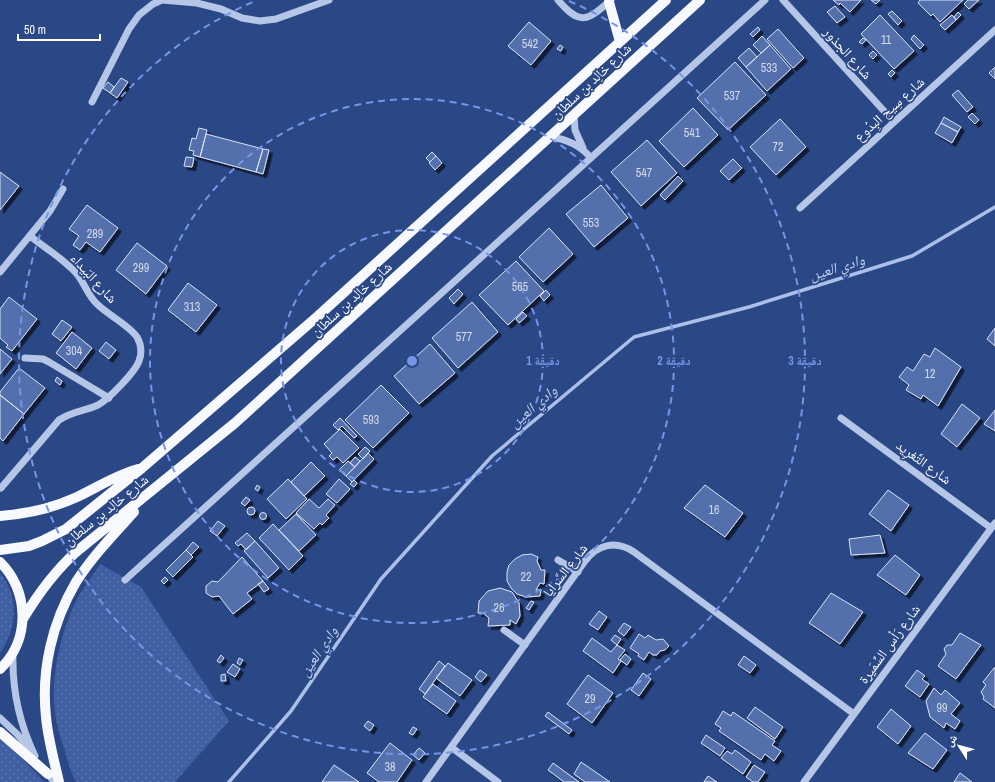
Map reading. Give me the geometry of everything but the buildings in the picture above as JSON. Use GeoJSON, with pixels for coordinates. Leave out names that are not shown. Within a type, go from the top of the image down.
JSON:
{"type":"FeatureCollection","features":[{"type":"Feature","properties":{"kind":"main road","name":"شارع خالِد بن سلطان"},"geometry":{"type":"LineString","coordinates":[[0,550],[14,549],[42,542],[66,530],[142,468],[318,316],[666,0]]}},
{"type":"Feature","properties":{"kind":"main road","name":"شارع خالِد بن سلطان"},"geometry":{"type":"LineString","coordinates":[[23,619],[41,590],[63,564],[76,552],[235,423],[700,0]]}},
{"type":"Feature","properties":{"kind":"main road"},"geometry":{"type":"LineString","coordinates":[[610,1],[620,42]]}},
{"type":"Feature","properties":{"kind":"main road"},"geometry":{"type":"LineString","coordinates":[[0,516],[27,513],[60,504],[118,476],[142,468]]}},
{"type":"Feature","properties":{"kind":"main road"},"geometry":{"type":"LineString","coordinates":[[59,782],[48,734],[45,699],[47,664],[54,630],[68,598],[81,576],[100,551],[152,491]]}},
{"type":"Feature","properties":{"kind":"main road"},"geometry":{"type":"LineString","coordinates":[[0,562],[14,579],[19,591],[23,619],[22,631],[13,653],[0,669]]}},
{"type":"Feature","properties":{"kind":"main road"},"geometry":{"type":"LineString","coordinates":[[0,732],[51,778]]}},
{"type":"Feature","properties":{"kind":"street"},"geometry":{"type":"LineString","coordinates":[[92,102],[133,22],[145,9],[162,0],[198,3],[242,18],[260,21],[276,19],[329,0]]}},
{"type":"Feature","properties":{"kind":"street"},"geometry":{"type":"LineString","coordinates":[[558,0],[573,15],[582,18],[592,15],[610,1]]}},
{"type":"Feature","properties":{"kind":"street"},"geometry":{"type":"LineString","coordinates":[[125,580],[765,0]]}},
{"type":"Feature","properties":{"kind":"street","name":"شارع الجذور"},"geometry":{"type":"LineString","coordinates":[[783,0],[894,122]]}},
{"type":"Feature","properties":{"kind":"street","name":"شارع سِيح البِدُوع"},"geometry":{"type":"LineString","coordinates":[[800,208],[995,30]]}},
{"type":"Feature","properties":{"kind":"street"},"geometry":{"type":"LineString","coordinates":[[574,115],[575,130],[584,150]]}},
{"type":"Feature","properties":{"kind":"street"},"geometry":{"type":"LineString","coordinates":[[550,137],[565,140],[578,146],[591,158]]}},
{"type":"Feature","properties":{"kind":"street"},"geometry":{"type":"LineString","coordinates":[[0,272],[50,211],[63,188]]}},
{"type":"Feature","properties":{"kind":"street","name":"شارع البَيداء"},"geometry":{"type":"LineString","coordinates":[[1,488],[59,420],[72,413],[98,405],[109,398],[139,362],[141,350],[137,338],[133,332],[96,303],[74,271],[30,236]]}},
{"type":"Feature","properties":{"kind":"street"},"geometry":{"type":"LineString","coordinates":[[25,358],[43,359],[109,398]]}},
{"type":"Feature","properties":{"kind":"street","name":"شارع التَّغرِيد"},"geometry":{"type":"LineString","coordinates":[[841,418],[993,525]]}},
{"type":"Feature","properties":{"kind":"street","name":"شارع رَأس السِّمَيرة"},"geometry":{"type":"LineString","coordinates":[[804,782],[993,525]]}},
{"type":"Feature","properties":{"kind":"street","name":"شارع السَّرايا"},"geometry":{"type":"LineString","coordinates":[[426,782],[578,572],[590,556],[601,547],[615,545],[628,548],[854,714]]}},
{"type":"Feature","properties":{"kind":"street"},"geometry":{"type":"LineString","coordinates":[[558,560],[578,572]]}},
{"type":"Feature","properties":{"kind":"street"},"geometry":{"type":"LineString","coordinates":[[504,630],[525,646]]}},
{"type":"Feature","properties":{"kind":"street"},"geometry":{"type":"LineString","coordinates":[[13,653],[16,701],[24,730],[35,756]]}},
{"type":"Feature","properties":{"kind":"street"},"geometry":{"type":"LineString","coordinates":[[0,718],[17,734],[51,778]]}},
{"type":"Feature","properties":{"kind":"street"},"geometry":{"type":"LineString","coordinates":[[452,747],[498,782]]}},
{"type":"Feature","properties":{"kind":"shaded area"},"geometry":{"type":"Polygon","coordinates":[[[100,564],[141,587],[229,721],[175,782],[76,782],[72,774],[58,730],[54,698],[56,666],[63,635],[74,605],[100,564]]]}},
{"type":"Feature","properties":{"kind":"shaded area"},"geometry":{"type":"Polygon","coordinates":[[[0,573],[11,592],[14,613],[10,634],[0,653],[0,573]]]}},
{"type":"Feature","properties":{"kind":"shaded area"},"geometry":{"type":"Polygon","coordinates":[[[0,737],[33,770],[44,782],[0,782],[0,737]]]}},
{"type":"Feature","properties":{"kind":"waterway","name":"وادي العين"},"geometry":{"type":"LineString","coordinates":[[229,782],[291,711],[381,579],[492,456],[634,337],[749,307],[912,256],[995,207]]}}]}
